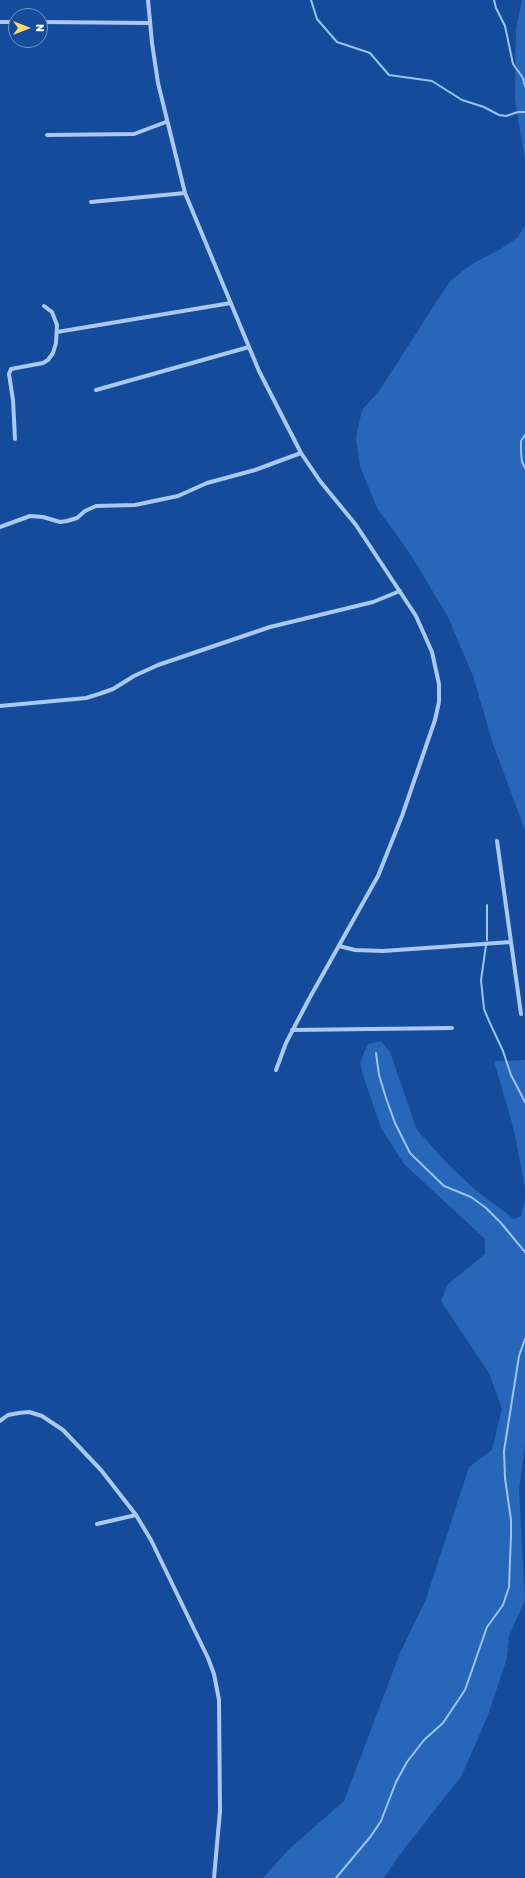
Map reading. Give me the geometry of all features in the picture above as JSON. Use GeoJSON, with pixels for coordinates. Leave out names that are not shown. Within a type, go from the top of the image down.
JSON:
{"type":"FeatureCollection","features":[{"type":"Feature","properties":{"kind":"street"},"geometry":{"type":"LineString","coordinates":[[148,0],[158,83],[184,193],[249,347],[300,453],[320,481],[356,525],[416,616],[428,642],[437,672],[439,702],[430,734],[392,845],[372,889],[292,1030],[282,1051],[276,1070]]}},
{"type":"Feature","properties":{"kind":"street"},"geometry":{"type":"LineString","coordinates":[[48,22],[150,23]]}},
{"type":"Feature","properties":{"kind":"street"},"geometry":{"type":"LineString","coordinates":[[47,134],[134,134],[166,122]]}},
{"type":"Feature","properties":{"kind":"street"},"geometry":{"type":"LineString","coordinates":[[91,202],[184,193]]}},
{"type":"Feature","properties":{"kind":"street"},"geometry":{"type":"LineString","coordinates":[[57,332],[231,303]]}},
{"type":"Feature","properties":{"kind":"street"},"geometry":{"type":"LineString","coordinates":[[15,439],[14,400],[9,374],[12,369],[43,363],[48,360],[53,353],[57,332],[56,318],[52,312],[44,306]]}},
{"type":"Feature","properties":{"kind":"street"},"geometry":{"type":"LineString","coordinates":[[96,390],[249,347]]}},
{"type":"Feature","properties":{"kind":"street"},"geometry":{"type":"LineString","coordinates":[[0,526],[30,516],[42,516],[60,522],[68,521],[77,518],[85,511],[96,506],[135,505],[178,496],[207,483],[240,475],[300,453]]}},
{"type":"Feature","properties":{"kind":"street"},"geometry":{"type":"LineString","coordinates":[[0,706],[86,698],[114,688],[134,676],[158,665],[270,627],[373,602],[400,591]]}},
{"type":"Feature","properties":{"kind":"street"},"geometry":{"type":"LineString","coordinates":[[498,841],[521,1014]]}},
{"type":"Feature","properties":{"kind":"street"},"geometry":{"type":"LineString","coordinates":[[339,946],[355,950],[383,951],[511,942]]}},
{"type":"Feature","properties":{"kind":"street"},"geometry":{"type":"LineString","coordinates":[[292,1030],[452,1028]]}},
{"type":"Feature","properties":{"kind":"street"},"geometry":{"type":"LineString","coordinates":[[0,1421],[8,1416],[19,1413],[29,1412],[42,1416],[63,1430],[101,1470],[136,1515],[151,1540],[208,1658],[218,1688],[220,1811],[214,1878]]}},
{"type":"Feature","properties":{"kind":"street"},"geometry":{"type":"LineString","coordinates":[[97,1524],[136,1515]]}},
{"type":"Feature","properties":{"kind":"shaded area"},"geometry":{"type":"Polygon","coordinates":[[[522,0],[525,0],[525,161],[515,100],[516,28],[522,0]]]}},
{"type":"Feature","properties":{"kind":"shaded area"},"geometry":{"type":"Polygon","coordinates":[[[525,226],[525,830],[493,744],[473,676],[448,617],[411,555],[377,508],[360,466],[356,437],[362,410],[379,391],[450,281],[472,264],[499,250],[517,238],[525,226]]]}},
{"type":"Feature","properties":{"kind":"shaded area"},"geometry":{"type":"Polygon","coordinates":[[[381,1041],[390,1052],[417,1130],[445,1161],[473,1188],[514,1219],[521,1216],[525,1199],[525,1444],[519,1490],[525,1600],[509,1636],[507,1658],[488,1715],[462,1775],[398,1857],[384,1878],[263,1878],[288,1850],[344,1801],[400,1653],[426,1599],[469,1467],[492,1450],[502,1409],[489,1373],[441,1301],[448,1284],[485,1254],[485,1239],[404,1164],[381,1128],[360,1062],[368,1044],[381,1041]]]}},
{"type":"Feature","properties":{"kind":"shaded area"},"geometry":{"type":"Polygon","coordinates":[[[525,1060],[525,1188],[514,1130],[494,1061],[525,1060]]]}},
{"type":"Feature","properties":{"kind":"waterway"},"geometry":{"type":"LineString","coordinates":[[311,0],[317,19],[337,42],[370,53],[389,75],[432,81],[462,100],[484,107],[499,115],[506,116],[518,112],[525,112]]}},
{"type":"Feature","properties":{"kind":"waterway"},"geometry":{"type":"LineString","coordinates":[[494,0],[496,8],[505,26],[513,64],[523,78],[525,86]]}},
{"type":"Feature","properties":{"kind":"waterway"},"geometry":{"type":"LineString","coordinates":[[525,435],[521,441],[522,462],[525,468]]}},
{"type":"Feature","properties":{"kind":"waterway"},"geometry":{"type":"LineString","coordinates":[[487,905],[487,940]]}},
{"type":"Feature","properties":{"kind":"waterway"},"geometry":{"type":"LineString","coordinates":[[486,945],[481,980],[484,1009],[503,1051],[511,1075],[525,1102]]}},
{"type":"Feature","properties":{"kind":"waterway"},"geometry":{"type":"LineString","coordinates":[[376,1053],[379,1075],[386,1098],[395,1123],[410,1153],[444,1186],[471,1197],[486,1208],[501,1223],[525,1252]]}},
{"type":"Feature","properties":{"kind":"waterway"},"geometry":{"type":"LineString","coordinates":[[336,1878],[371,1836],[381,1821],[396,1782],[407,1762],[424,1740],[443,1723],[465,1690],[487,1627],[503,1605],[509,1587],[511,1535],[511,1520],[505,1478],[504,1451],[519,1356],[525,1339]]}}]}
